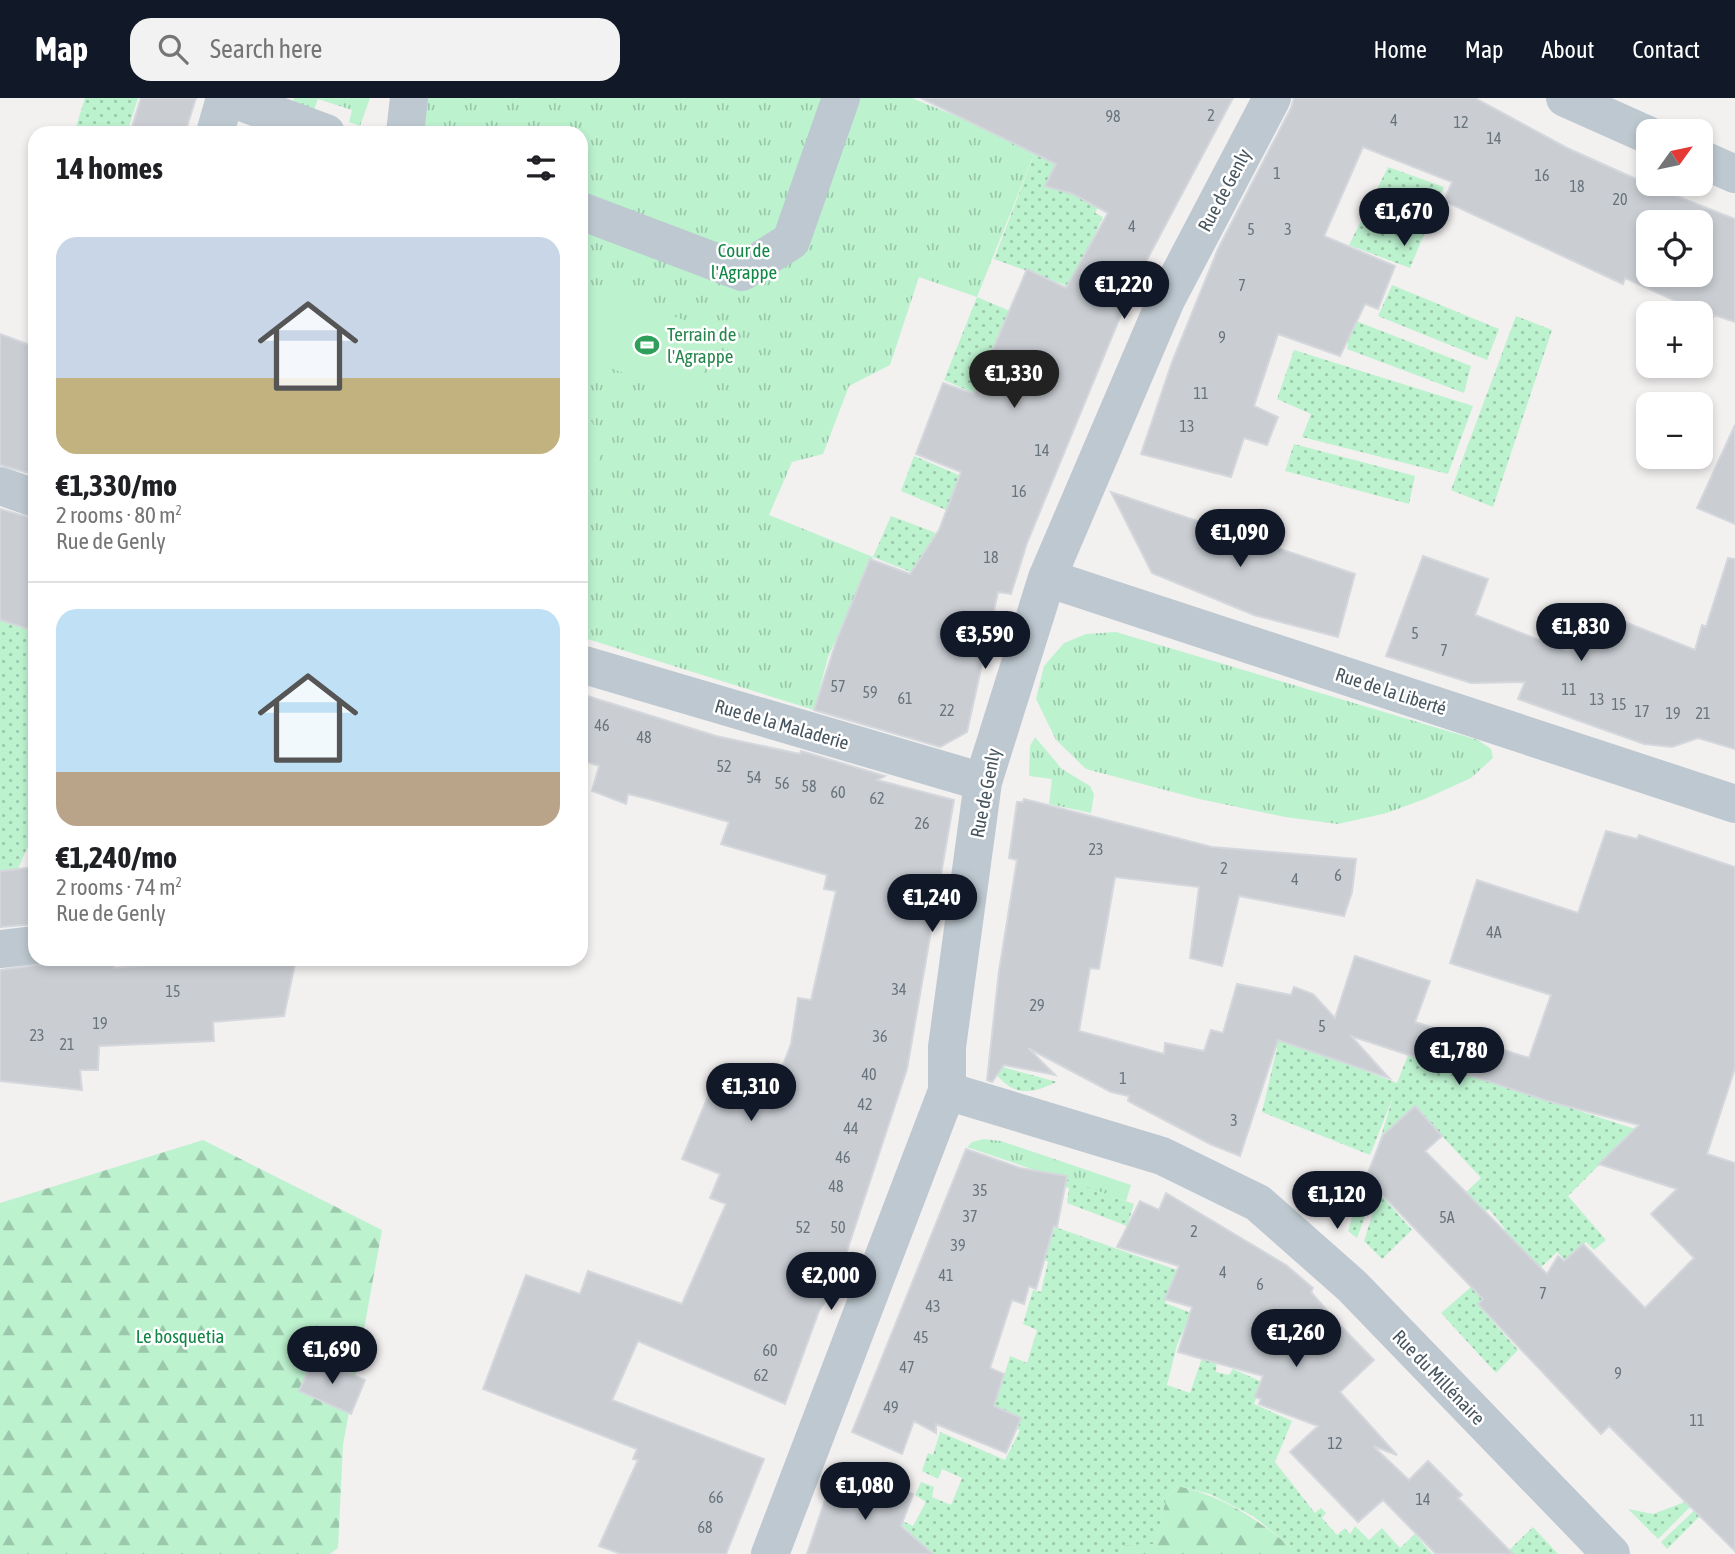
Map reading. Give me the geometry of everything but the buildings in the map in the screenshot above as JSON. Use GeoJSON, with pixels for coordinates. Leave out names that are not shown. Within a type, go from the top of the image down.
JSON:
{"type":"FeatureCollection","features":[{"type":"Feature","properties":{"kind":"street"},"geometry":{"type":"LineString","coordinates":[[218,126],[228,98],[306,126]]}},
{"type":"Feature","properties":{"kind":"street"},"geometry":{"type":"LineString","coordinates":[[406,126],[409,98]]}},
{"type":"Feature","properties":{"kind":"street"},"geometry":{"type":"LineString","coordinates":[[588,214],[743,272],[791,241],[841,98]]}},
{"type":"Feature","properties":{"kind":"street","name":"Rue de Genly"},"geometry":{"type":"LineString","coordinates":[[769,1554],[947,1091],[947,1047],[983,782],[1046,578],[1166,300],[1272,98]]}},
{"type":"Feature","properties":{"kind":"street"},"geometry":{"type":"LineString","coordinates":[[1565,98],[1636,130]]}},
{"type":"Feature","properties":{"kind":"street"},"geometry":{"type":"LineString","coordinates":[[1713,164],[1735,174]]}},
{"type":"Feature","properties":{"kind":"street"},"geometry":{"type":"LineString","coordinates":[[0,486],[28,496]]}},
{"type":"Feature","properties":{"kind":"street","name":"Rue de la Liberté"},"geometry":{"type":"LineString","coordinates":[[1046,578],[1735,804]]}},
{"type":"Feature","properties":{"kind":"street","name":"Rue de la Maladerie"},"geometry":{"type":"LineString","coordinates":[[588,666],[983,782]]}},
{"type":"Feature","properties":{"kind":"street"},"geometry":{"type":"LineString","coordinates":[[0,949],[28,946]]}},
{"type":"Feature","properties":{"kind":"street","name":"Rue du Millénaire"},"geometry":{"type":"LineString","coordinates":[[947,1091],[1162,1156],[1258,1203],[1352,1286],[1611,1554]]}},
{"type":"Feature","properties":{"kind":"green space"},"geometry":{"type":"Polygon","coordinates":[[[85,98],[138,98],[129,126],[76,126],[85,98]]]}},
{"type":"Feature","properties":{"kind":"green space"},"geometry":{"type":"Polygon","coordinates":[[[294,98],[370,98],[360,126],[349,122],[352,110],[318,99],[314,110],[292,105],[294,98]]]}},
{"type":"Feature","properties":{"kind":"green space","name":"Cour de l'Agrappe"},"geometry":{"type":"Polygon","coordinates":[[[424,98],[912,98],[1036,149],[977,297],[919,277],[890,365],[849,386],[823,454],[792,462],[769,515],[873,557],[828,657],[814,710],[588,639],[588,126],[421,126],[424,98]]]}},
{"type":"Feature","properties":{"kind":"green space"},"geometry":{"type":"Polygon","coordinates":[[[1062,142],[1053,163],[1107,188],[1095,213],[1103,217],[1093,238],[1108,245],[1086,297],[1064,289],[1065,285],[994,259],[1036,149],[1062,142]]]}},
{"type":"Feature","properties":{"kind":"green space"},"geometry":{"type":"Polygon","coordinates":[[[1388,167],[1444,187],[1410,268],[1349,245],[1388,167]]]}},
{"type":"Feature","properties":{"kind":"green space","name":"Terrain de l'Agrappe"},"geometry":{"type":"Polygon","coordinates":[[[588,284],[718,333],[693,399],[588,360],[588,284]]]}},
{"type":"Feature","properties":{"kind":"green space"},"geometry":{"type":"Polygon","coordinates":[[[1392,285],[1499,329],[1487,360],[1378,316],[1392,285]]]}},
{"type":"Feature","properties":{"kind":"green space"},"geometry":{"type":"Polygon","coordinates":[[[977,297],[1010,311],[976,394],[944,380],[977,297]]]}},
{"type":"Feature","properties":{"kind":"green space"},"geometry":{"type":"Polygon","coordinates":[[[1516,316],[1552,330],[1493,507],[1451,490],[1516,316]]]}},
{"type":"Feature","properties":{"kind":"green space"},"geometry":{"type":"Polygon","coordinates":[[[1351,319],[1471,366],[1464,393],[1347,349],[1351,319]]]}},
{"type":"Feature","properties":{"kind":"green space"},"geometry":{"type":"Polygon","coordinates":[[[1294,350],[1473,406],[1448,474],[1302,437],[1311,414],[1277,399],[1294,350]]]}},
{"type":"Feature","properties":{"kind":"green space"},"geometry":{"type":"Polygon","coordinates":[[[588,417],[599,438],[600,449],[596,469],[588,481],[588,417]]]}},
{"type":"Feature","properties":{"kind":"green space"},"geometry":{"type":"Polygon","coordinates":[[[1294,444],[1415,476],[1409,504],[1285,471],[1294,444]]]}},
{"type":"Feature","properties":{"kind":"green space"},"geometry":{"type":"Polygon","coordinates":[[[914,456],[992,489],[979,524],[901,491],[914,456]]]}},
{"type":"Feature","properties":{"kind":"green space"},"geometry":{"type":"Polygon","coordinates":[[[891,516],[936,533],[933,538],[943,543],[934,581],[873,557],[891,516]]]}},
{"type":"Feature","properties":{"kind":"green space"},"geometry":{"type":"Polygon","coordinates":[[[0,604],[27,605],[20,627],[28,629],[28,846],[16,873],[0,873],[0,604]]]}},
{"type":"Feature","properties":{"kind":"green space"},"geometry":{"type":"Polygon","coordinates":[[[1116,632],[1478,740],[1491,749],[1493,758],[1471,778],[1427,798],[1387,813],[1338,824],[1285,817],[1199,799],[1086,769],[1056,740],[1036,699],[1044,666],[1064,643],[1086,634],[1116,632]]]}},
{"type":"Feature","properties":{"kind":"green space"},"geometry":{"type":"Polygon","coordinates":[[[1035,737],[1062,769],[1090,786],[1094,794],[1091,813],[1049,804],[1052,779],[1029,776],[1030,746],[1035,737]]]}},
{"type":"Feature","properties":{"kind":"green space"},"geometry":{"type":"Polygon","coordinates":[[[1276,1036],[1397,1083],[1408,1055],[1635,1129],[1568,1196],[1606,1240],[1594,1250],[1586,1242],[1566,1261],[1557,1252],[1535,1273],[1524,1261],[1478,1305],[1518,1350],[1496,1373],[1441,1313],[1486,1274],[1474,1259],[1505,1229],[1489,1209],[1485,1212],[1466,1192],[1481,1178],[1416,1108],[1376,1153],[1393,1097],[1370,1155],[1262,1112],[1277,1048],[1272,1046],[1276,1036]]]}},
{"type":"Feature","properties":{"kind":"green space"},"geometry":{"type":"Polygon","coordinates":[[[988,1063],[1057,1082],[1036,1090],[1018,1090],[1003,1082],[988,1063]]]}},
{"type":"Feature","properties":{"kind":"green space"},"geometry":{"type":"Polygon","coordinates":[[[984,1139],[1001,1141],[1131,1185],[1126,1201],[967,1147],[972,1142],[984,1139]]]}},
{"type":"Feature","properties":{"kind":"green space","name":"Le bosquetia"},"geometry":{"type":"Polygon","coordinates":[[[203,1140],[382,1230],[343,1445],[338,1548],[330,1554],[0,1554],[0,1203],[203,1140]]]}},
{"type":"Feature","properties":{"kind":"green space"},"geometry":{"type":"Polygon","coordinates":[[[1060,1177],[1134,1204],[1127,1226],[1067,1203],[1069,1188],[1057,1185],[1060,1177]]]}},
{"type":"Feature","properties":{"kind":"green space"},"geometry":{"type":"Polygon","coordinates":[[[1364,1177],[1375,1189],[1357,1238],[1348,1231],[1364,1177]]]}},
{"type":"Feature","properties":{"kind":"green space"},"geometry":{"type":"Polygon","coordinates":[[[1379,1193],[1412,1230],[1382,1259],[1364,1241],[1379,1193]]]}},
{"type":"Feature","properties":{"kind":"green space"},"geometry":{"type":"Polygon","coordinates":[[[1055,1227],[1177,1270],[1165,1303],[1191,1313],[1177,1345],[1167,1385],[1190,1393],[1204,1352],[1217,1357],[1216,1372],[1229,1375],[1233,1369],[1262,1382],[1254,1404],[1292,1421],[1275,1462],[1315,1513],[1321,1508],[1326,1513],[1322,1518],[1337,1535],[1345,1528],[1350,1534],[1355,1526],[1369,1540],[1382,1528],[1400,1548],[1415,1534],[1432,1554],[1299,1554],[1253,1516],[1210,1494],[1178,1486],[1166,1499],[1155,1544],[1123,1545],[1118,1554],[910,1554],[912,1534],[890,1515],[913,1526],[926,1502],[915,1495],[921,1482],[934,1487],[932,1497],[951,1505],[962,1478],[942,1469],[938,1479],[922,1471],[928,1453],[933,1455],[940,1432],[1005,1460],[1020,1430],[985,1416],[989,1381],[1001,1386],[1010,1356],[1027,1363],[1037,1330],[1023,1324],[1033,1290],[1041,1292],[1048,1262],[1044,1259],[1055,1227]]]}},
{"type":"Feature","properties":{"kind":"green space"},"geometry":{"type":"Polygon","coordinates":[[[1722,1484],[1708,1508],[1667,1549],[1661,1542],[1722,1484]]]}},
{"type":"Feature","properties":{"kind":"green space"},"geometry":{"type":"Polygon","coordinates":[[[1178,1486],[1213,1497],[1243,1512],[1299,1554],[1118,1554],[1123,1545],[1155,1543],[1166,1499],[1178,1486]]]}},
{"type":"Feature","properties":{"kind":"green space"},"geometry":{"type":"Polygon","coordinates":[[[1685,1502],[1690,1507],[1658,1539],[1628,1509],[1653,1514],[1685,1502]]]}},
{"type":"Feature","properties":{"kind":"green space"},"geometry":{"type":"Polygon","coordinates":[[[1533,1527],[1558,1554],[1510,1554],[1508,1551],[1533,1527]]]}},
{"type":"Feature","properties":{"kind":"place","name":"Terrain de l'Agrappe"},"geometry":{"type":"Point","coordinates":[647,345]}}]}
